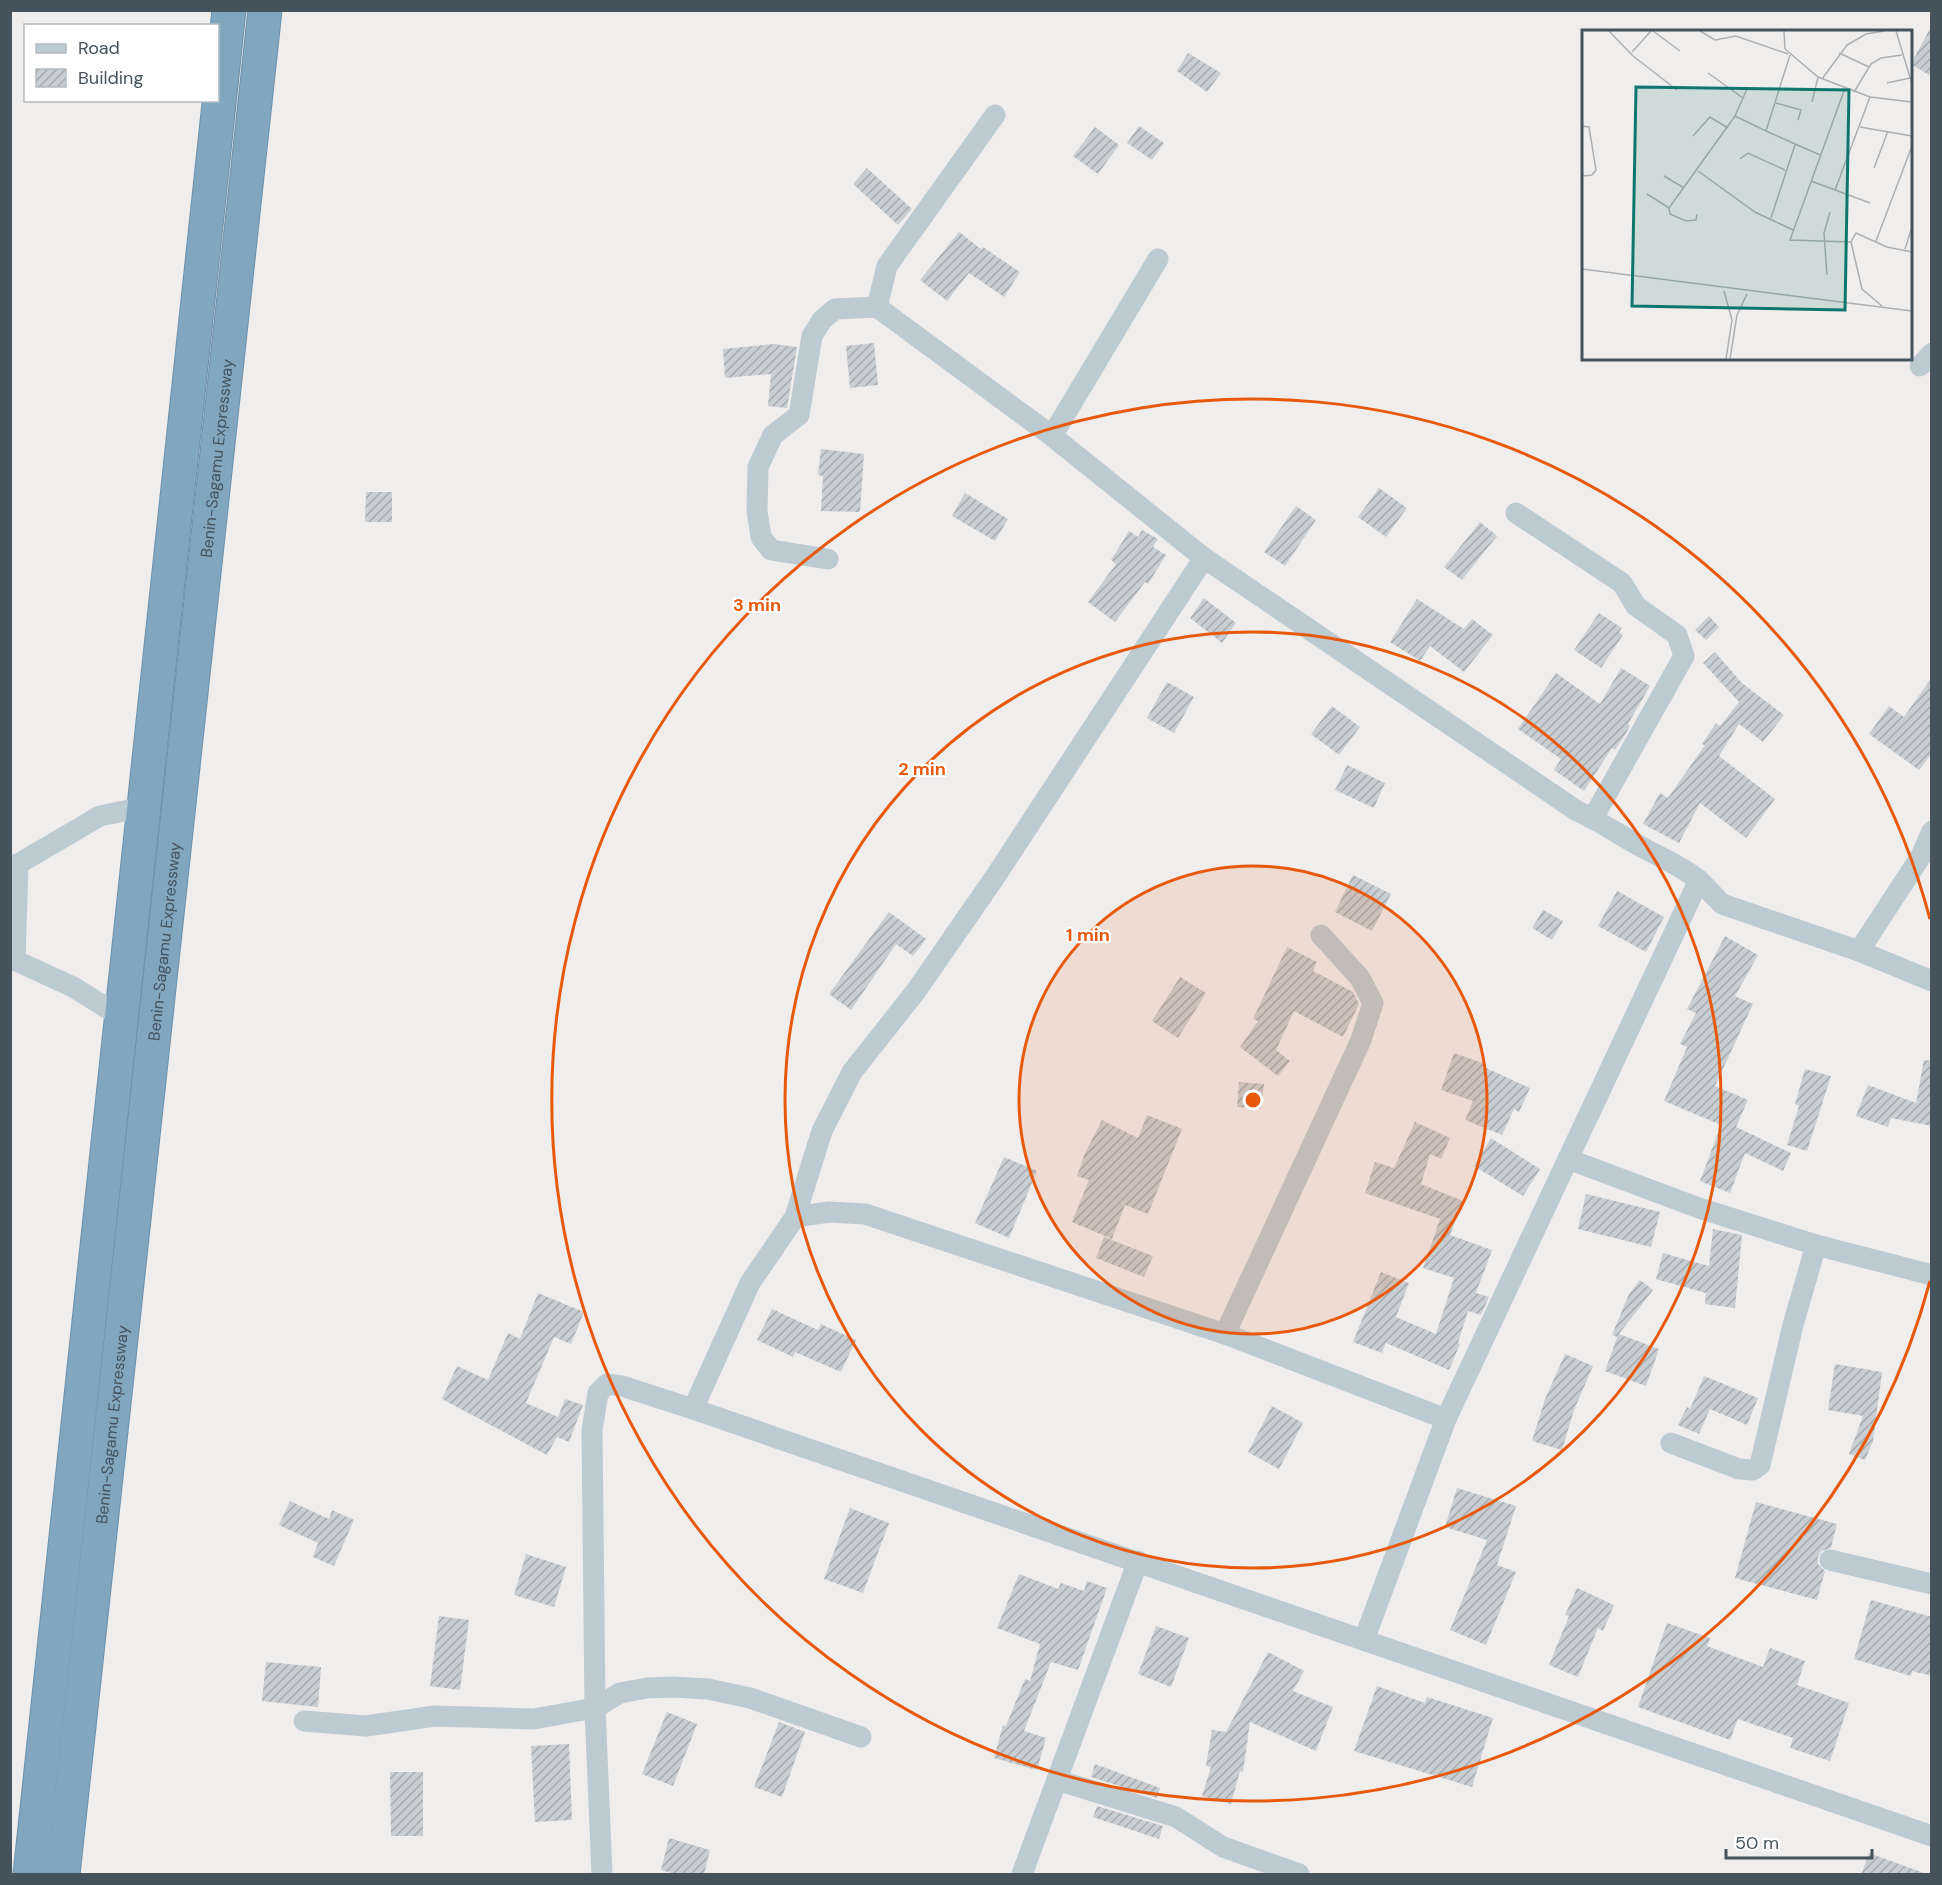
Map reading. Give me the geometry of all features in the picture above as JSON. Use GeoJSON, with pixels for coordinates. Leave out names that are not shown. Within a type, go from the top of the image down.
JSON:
{"type":"FeatureCollection","features":[{"type":"Feature","properties":{"kind":"highway","name":"Benin-Sagamu Expressway"},"geometry":{"type":"LineString","coordinates":[[30,1875],[229,10]]}},
{"type":"Feature","properties":{"kind":"highway","name":"Benin-Sagamu Expressway"},"geometry":{"type":"LineString","coordinates":[[63,1875],[265,10]]}},
{"type":"Feature","properties":{"kind":"street"},"geometry":{"type":"LineString","coordinates":[[877,307],[887,266],[995,115]]}},
{"type":"Feature","properties":{"kind":"street"},"geometry":{"type":"LineString","coordinates":[[1052,436],[1158,259]]}},
{"type":"Feature","properties":{"kind":"street"},"geometry":{"type":"LineString","coordinates":[[828,559],[771,550],[761,537],[758,511],[758,467],[773,435],[799,415],[812,336],[822,320],[835,309],[877,307],[1052,436],[1204,558],[1577,811],[1674,862],[1699,880],[1722,904],[1859,951],[1932,981]]}},
{"type":"Feature","properties":{"kind":"street"},"geometry":{"type":"LineString","coordinates":[[1516,513],[1622,583],[1636,606],[1677,635],[1684,656],[1593,818]]}},
{"type":"Feature","properties":{"kind":"street"},"geometry":{"type":"LineString","coordinates":[[693,1409],[750,1283],[795,1217],[822,1131],[852,1072],[916,991],[995,877],[1204,558]]}},
{"type":"Feature","properties":{"kind":"street"},"geometry":{"type":"LineString","coordinates":[[123,1018],[73,987],[13,959],[14,865],[100,816],[143,807]]}},
{"type":"Feature","properties":{"kind":"street"},"geometry":{"type":"LineString","coordinates":[[1859,951],[1921,856],[1932,831]]}},
{"type":"Feature","properties":{"kind":"street"},"geometry":{"type":"LineString","coordinates":[[1364,1640],[1446,1419],[1699,880]]}},
{"type":"Feature","properties":{"kind":"street"},"geometry":{"type":"LineString","coordinates":[[1225,1334],[1361,1040],[1373,1003],[1360,978],[1321,935]]}},
{"type":"Feature","properties":{"kind":"street"},"geometry":{"type":"LineString","coordinates":[[1568,1159],[1699,1208],[1816,1245],[1932,1275]]}},
{"type":"Feature","properties":{"kind":"street"},"geometry":{"type":"LineString","coordinates":[[795,1217],[829,1212],[865,1214],[1225,1334],[1446,1419]]}},
{"type":"Feature","properties":{"kind":"street"},"geometry":{"type":"LineString","coordinates":[[1671,1443],[1739,1469],[1753,1470],[1760,1465],[1793,1325],[1816,1245]]}},
{"type":"Feature","properties":{"kind":"street"},"geometry":{"type":"LineString","coordinates":[[602,1875],[595,1708],[592,1430],[598,1393],[607,1384],[622,1386],[693,1409],[1932,1836]]}},
{"type":"Feature","properties":{"kind":"street"},"geometry":{"type":"LineString","coordinates":[[1830,1560],[1932,1584]]}},
{"type":"Feature","properties":{"kind":"street"},"geometry":{"type":"LineString","coordinates":[[1022,1875],[1138,1562]]}},
{"type":"Feature","properties":{"kind":"street"},"geometry":{"type":"LineString","coordinates":[[304,1721],[366,1725],[435,1716],[533,1719],[595,1708],[620,1693],[647,1688],[708,1689],[750,1698],[861,1737]]}},
{"type":"Feature","properties":{"kind":"street"},"geometry":{"type":"LineString","coordinates":[[1057,1780],[1176,1817],[1223,1846],[1299,1875]]}},
{"type":"Feature","properties":{"kind":"building"},"geometry":{"type":"Polygon","coordinates":[[[1932,25],[1932,77],[1912,65],[1932,25]]]}},
{"type":"Feature","properties":{"kind":"building"},"geometry":{"type":"Polygon","coordinates":[[[1188,53],[1221,73],[1207,92],[1177,71],[1188,53]]]}},
{"type":"Feature","properties":{"kind":"building"},"geometry":{"type":"Polygon","coordinates":[[[1139,126],[1164,143],[1152,160],[1127,143],[1139,126]]]}},
{"type":"Feature","properties":{"kind":"building"},"geometry":{"type":"Polygon","coordinates":[[[1095,127],[1119,145],[1098,174],[1073,156],[1095,127]]]}},
{"type":"Feature","properties":{"kind":"building"},"geometry":{"type":"Polygon","coordinates":[[[867,168],[912,209],[898,225],[853,184],[867,168]]]}},
{"type":"Feature","properties":{"kind":"building"},"geometry":{"type":"Polygon","coordinates":[[[959,232],[981,249],[983,247],[1020,272],[1004,297],[969,273],[947,301],[920,280],[959,232]]]}},
{"type":"Feature","properties":{"kind":"building"},"geometry":{"type":"Polygon","coordinates":[[[874,343],[878,385],[850,388],[846,346],[874,343]]]}},
{"type":"Feature","properties":{"kind":"building"},"geometry":{"type":"Polygon","coordinates":[[[774,344],[797,347],[787,408],[768,406],[771,374],[725,378],[723,349],[774,344]]]}},
{"type":"Feature","properties":{"kind":"building"},"geometry":{"type":"Polygon","coordinates":[[[821,449],[864,454],[860,512],[821,511],[823,476],[818,475],[821,449]]]}},
{"type":"Feature","properties":{"kind":"building"},"geometry":{"type":"Polygon","coordinates":[[[1379,488],[1407,508],[1386,537],[1358,517],[1379,488]]]}},
{"type":"Feature","properties":{"kind":"building"},"geometry":{"type":"Polygon","coordinates":[[[366,492],[392,492],[392,522],[365,522],[366,492]]]}},
{"type":"Feature","properties":{"kind":"building"},"geometry":{"type":"Polygon","coordinates":[[[965,493],[1008,519],[995,541],[952,516],[965,493]]]}},
{"type":"Feature","properties":{"kind":"building"},"geometry":{"type":"Polygon","coordinates":[[[1296,506],[1316,520],[1285,566],[1264,552],[1296,506]]]}},
{"type":"Feature","properties":{"kind":"building"},"geometry":{"type":"Polygon","coordinates":[[[1480,522],[1497,536],[1462,580],[1444,567],[1480,522]]]}},
{"type":"Feature","properties":{"kind":"building"},"geometry":{"type":"Polygon","coordinates":[[[1142,530],[1158,539],[1153,547],[1166,555],[1148,584],[1145,582],[1115,622],[1088,602],[1116,564],[1111,560],[1129,531],[1138,537],[1142,530]]]}},
{"type":"Feature","properties":{"kind":"building"},"geometry":{"type":"Polygon","coordinates":[[[1204,598],[1236,623],[1222,643],[1190,618],[1204,598]]]}},
{"type":"Feature","properties":{"kind":"building"},"geometry":{"type":"Polygon","coordinates":[[[1417,599],[1464,629],[1472,619],[1493,635],[1464,672],[1430,646],[1420,661],[1390,642],[1417,599]]]}},
{"type":"Feature","properties":{"kind":"building"},"geometry":{"type":"Polygon","coordinates":[[[1599,613],[1622,628],[1619,632],[1623,635],[1601,668],[1574,650],[1599,613]]]}},
{"type":"Feature","properties":{"kind":"building"},"geometry":{"type":"Polygon","coordinates":[[[1709,616],[1719,627],[1706,640],[1695,630],[1709,616]]]}},
{"type":"Feature","properties":{"kind":"building"},"geometry":{"type":"Polygon","coordinates":[[[1715,652],[1742,683],[1784,715],[1763,742],[1739,724],[1719,756],[1775,799],[1746,838],[1700,803],[1679,843],[1643,824],[1660,793],[1668,798],[1705,745],[1702,744],[1716,723],[1720,726],[1739,702],[1703,663],[1715,652]]]}},
{"type":"Feature","properties":{"kind":"building"},"geometry":{"type":"Polygon","coordinates":[[[1621,668],[1650,686],[1628,724],[1630,726],[1625,735],[1615,750],[1612,748],[1584,791],[1554,770],[1561,759],[1518,729],[1556,673],[1600,704],[1621,668]]]}},
{"type":"Feature","properties":{"kind":"building"},"geometry":{"type":"Polygon","coordinates":[[[1932,677],[1932,753],[1919,770],[1869,734],[1889,706],[1904,717],[1932,677]]]}},
{"type":"Feature","properties":{"kind":"building"},"geometry":{"type":"Polygon","coordinates":[[[1167,682],[1194,697],[1174,733],[1147,718],[1167,682]]]}},
{"type":"Feature","properties":{"kind":"building"},"geometry":{"type":"Polygon","coordinates":[[[1332,706],[1360,727],[1339,755],[1311,734],[1332,706]]]}},
{"type":"Feature","properties":{"kind":"building"},"geometry":{"type":"Polygon","coordinates":[[[1347,765],[1385,783],[1374,808],[1335,790],[1347,765]]]}},
{"type":"Feature","properties":{"kind":"building"},"geometry":{"type":"Polygon","coordinates":[[[1353,875],[1391,894],[1372,931],[1335,912],[1353,875]]]}},
{"type":"Feature","properties":{"kind":"building"},"geometry":{"type":"Polygon","coordinates":[[[1617,891],[1664,917],[1646,952],[1598,926],[1617,891]]]}},
{"type":"Feature","properties":{"kind":"building"},"geometry":{"type":"Polygon","coordinates":[[[1543,910],[1563,921],[1552,940],[1532,928],[1543,910]]]}},
{"type":"Feature","properties":{"kind":"building"},"geometry":{"type":"Polygon","coordinates":[[[889,912],[926,939],[913,956],[896,944],[851,1010],[829,994],[889,912]]]}},
{"type":"Feature","properties":{"kind":"building"},"geometry":{"type":"Polygon","coordinates":[[[1725,936],[1758,955],[1735,996],[1753,1004],[1715,1086],[1748,1100],[1736,1127],[1791,1153],[1783,1171],[1745,1153],[1730,1193],[1700,1181],[1721,1125],[1664,1101],[1687,1047],[1680,1044],[1696,1013],[1687,1009],[1725,936]]]}},
{"type":"Feature","properties":{"kind":"building"},"geometry":{"type":"Polygon","coordinates":[[[1287,947],[1317,962],[1313,971],[1353,992],[1359,1004],[1343,1037],[1294,1011],[1276,1050],[1290,1061],[1278,1076],[1240,1047],[1258,1021],[1253,1019],[1287,947]]]}},
{"type":"Feature","properties":{"kind":"building"},"geometry":{"type":"Polygon","coordinates":[[[1180,977],[1206,993],[1178,1038],[1152,1021],[1180,977]]]}},
{"type":"Feature","properties":{"kind":"building"},"geometry":{"type":"Polygon","coordinates":[[[1454,1053],[1485,1064],[1484,1067],[1530,1088],[1519,1112],[1514,1109],[1502,1135],[1465,1120],[1473,1101],[1441,1090],[1454,1053]]]}},
{"type":"Feature","properties":{"kind":"building"},"geometry":{"type":"Polygon","coordinates":[[[1924,1060],[1932,1061],[1932,1126],[1891,1118],[1888,1127],[1856,1116],[1868,1085],[1916,1103],[1924,1060]]]}},
{"type":"Feature","properties":{"kind":"building"},"geometry":{"type":"Polygon","coordinates":[[[1805,1069],[1831,1076],[1807,1151],[1787,1145],[1799,1106],[1795,1104],[1805,1069]]]}},
{"type":"Feature","properties":{"kind":"building"},"geometry":{"type":"Polygon","coordinates":[[[1239,1082],[1264,1084],[1261,1109],[1237,1107],[1239,1082]]]}},
{"type":"Feature","properties":{"kind":"building"},"geometry":{"type":"Polygon","coordinates":[[[1147,1115],[1182,1129],[1148,1214],[1125,1205],[1112,1239],[1072,1222],[1089,1180],[1077,1176],[1085,1153],[1102,1120],[1138,1138],[1147,1115]]]}},
{"type":"Feature","properties":{"kind":"building"},"geometry":{"type":"Polygon","coordinates":[[[1415,1122],[1450,1138],[1441,1159],[1430,1154],[1421,1184],[1463,1201],[1450,1235],[1492,1250],[1476,1293],[1489,1297],[1481,1315],[1468,1311],[1458,1343],[1460,1344],[1449,1370],[1386,1343],[1382,1353],[1353,1342],[1381,1272],[1409,1283],[1396,1317],[1436,1334],[1454,1278],[1423,1268],[1440,1219],[1365,1193],[1375,1162],[1394,1168],[1415,1122]]]}},
{"type":"Feature","properties":{"kind":"building"},"geometry":{"type":"Polygon","coordinates":[[[1491,1138],[1540,1169],[1523,1196],[1474,1166],[1491,1138]]]}},
{"type":"Feature","properties":{"kind":"building"},"geometry":{"type":"Polygon","coordinates":[[[1004,1157],[1037,1171],[1009,1238],[975,1223],[1004,1157]]]}},
{"type":"Feature","properties":{"kind":"building"},"geometry":{"type":"Polygon","coordinates":[[[1586,1194],[1660,1212],[1651,1247],[1578,1229],[1586,1194]]]}},
{"type":"Feature","properties":{"kind":"building"},"geometry":{"type":"Polygon","coordinates":[[[1713,1229],[1742,1235],[1735,1308],[1705,1304],[1706,1293],[1656,1279],[1663,1253],[1709,1266],[1713,1229]]]}},
{"type":"Feature","properties":{"kind":"building"},"geometry":{"type":"Polygon","coordinates":[[[1104,1237],[1153,1256],[1144,1277],[1096,1258],[1104,1237]]]}},
{"type":"Feature","properties":{"kind":"building"},"geometry":{"type":"Polygon","coordinates":[[[1640,1280],[1653,1290],[1619,1334],[1659,1349],[1646,1386],[1605,1371],[1618,1335],[1617,1337],[1612,1335],[1629,1294],[1640,1280]]]}},
{"type":"Feature","properties":{"kind":"building"},"geometry":{"type":"Polygon","coordinates":[[[538,1293],[584,1312],[571,1344],[554,1337],[526,1403],[558,1417],[565,1399],[583,1405],[569,1442],[557,1437],[547,1455],[442,1399],[457,1366],[488,1380],[508,1333],[520,1339],[538,1293]]]}},
{"type":"Feature","properties":{"kind":"building"},"geometry":{"type":"Polygon","coordinates":[[[772,1309],[818,1330],[821,1324],[856,1340],[841,1372],[795,1352],[793,1357],[757,1340],[772,1309]]]}},
{"type":"Feature","properties":{"kind":"building"},"geometry":{"type":"Polygon","coordinates":[[[1565,1354],[1593,1366],[1574,1410],[1562,1450],[1532,1441],[1545,1399],[1565,1354]]]}},
{"type":"Feature","properties":{"kind":"building"},"geometry":{"type":"Polygon","coordinates":[[[1835,1364],[1882,1372],[1873,1441],[1865,1460],[1849,1454],[1863,1416],[1828,1410],[1835,1364]]]}},
{"type":"Feature","properties":{"kind":"building"},"geometry":{"type":"Polygon","coordinates":[[[1704,1376],[1758,1398],[1747,1425],[1710,1409],[1699,1434],[1678,1425],[1687,1407],[1690,1409],[1704,1376]]]}},
{"type":"Feature","properties":{"kind":"building"},"geometry":{"type":"Polygon","coordinates":[[[1272,1406],[1303,1423],[1279,1469],[1248,1452],[1272,1406]]]}},
{"type":"Feature","properties":{"kind":"building"},"geometry":{"type":"Polygon","coordinates":[[[1457,1488],[1516,1506],[1497,1565],[1516,1572],[1486,1645],[1450,1630],[1487,1540],[1445,1527],[1457,1488]]]}},
{"type":"Feature","properties":{"kind":"building"},"geometry":{"type":"Polygon","coordinates":[[[290,1501],[329,1519],[332,1510],[354,1520],[334,1566],[313,1557],[318,1543],[279,1525],[290,1501]]]}},
{"type":"Feature","properties":{"kind":"building"},"geometry":{"type":"Polygon","coordinates":[[[1756,1502],[1837,1524],[1831,1548],[1821,1551],[1818,1557],[1818,1564],[1825,1571],[1817,1600],[1735,1578],[1756,1502]]]}},
{"type":"Feature","properties":{"kind":"building"},"geometry":{"type":"Polygon","coordinates":[[[850,1508],[889,1523],[863,1593],[824,1579],[850,1508]]]}},
{"type":"Feature","properties":{"kind":"building"},"geometry":{"type":"Polygon","coordinates":[[[526,1554],[566,1567],[554,1607],[514,1595],[526,1554]]]}},
{"type":"Feature","properties":{"kind":"building"},"geometry":{"type":"Polygon","coordinates":[[[1019,1574],[1058,1589],[1061,1583],[1084,1591],[1087,1581],[1107,1588],[1078,1670],[1051,1662],[1024,1731],[1046,1738],[1037,1770],[994,1758],[1003,1725],[1006,1726],[1025,1679],[1030,1681],[1040,1644],[997,1628],[1019,1574]]]}},
{"type":"Feature","properties":{"kind":"building"},"geometry":{"type":"Polygon","coordinates":[[[1577,1588],[1614,1605],[1603,1631],[1598,1628],[1578,1677],[1549,1665],[1569,1616],[1565,1615],[1577,1588]]]}},
{"type":"Feature","properties":{"kind":"building"},"geometry":{"type":"Polygon","coordinates":[[[1871,1600],[1932,1617],[1932,1676],[1912,1671],[1911,1676],[1854,1659],[1871,1600]]]}},
{"type":"Feature","properties":{"kind":"building"},"geometry":{"type":"Polygon","coordinates":[[[439,1616],[469,1620],[460,1690],[430,1686],[439,1616]]]}},
{"type":"Feature","properties":{"kind":"building"},"geometry":{"type":"Polygon","coordinates":[[[1667,1623],[1710,1638],[1707,1646],[1763,1667],[1770,1648],[1805,1661],[1797,1685],[1849,1703],[1830,1761],[1790,1748],[1793,1738],[1738,1719],[1730,1740],[1638,1707],[1667,1623]]]}},
{"type":"Feature","properties":{"kind":"building"},"geometry":{"type":"Polygon","coordinates":[[[1156,1626],[1189,1638],[1171,1687],[1138,1674],[1156,1626]]]}},
{"type":"Feature","properties":{"kind":"building"},"geometry":{"type":"Polygon","coordinates":[[[1268,1652],[1304,1671],[1293,1691],[1333,1707],[1316,1751],[1250,1722],[1243,1772],[1240,1771],[1231,1804],[1202,1796],[1211,1767],[1206,1766],[1212,1730],[1226,1732],[1268,1652]]]}},
{"type":"Feature","properties":{"kind":"building"},"geometry":{"type":"Polygon","coordinates":[[[266,1662],[321,1667],[318,1707],[262,1701],[266,1662]]]}},
{"type":"Feature","properties":{"kind":"building"},"geometry":{"type":"Polygon","coordinates":[[[1377,1686],[1425,1703],[1427,1697],[1493,1718],[1472,1787],[1354,1751],[1377,1686]]]}},
{"type":"Feature","properties":{"kind":"building"},"geometry":{"type":"Polygon","coordinates":[[[667,1712],[697,1724],[673,1786],[642,1774],[667,1712]]]}},
{"type":"Feature","properties":{"kind":"building"},"geometry":{"type":"Polygon","coordinates":[[[779,1722],[805,1732],[782,1797],[754,1787],[779,1722]]]}},
{"type":"Feature","properties":{"kind":"building"},"geometry":{"type":"Polygon","coordinates":[[[569,1744],[572,1820],[535,1822],[531,1746],[569,1744]]]}},
{"type":"Feature","properties":{"kind":"building"},"geometry":{"type":"Polygon","coordinates":[[[1095,1764],[1160,1788],[1157,1798],[1091,1777],[1095,1764]]]}},
{"type":"Feature","properties":{"kind":"building"},"geometry":{"type":"Polygon","coordinates":[[[390,1772],[423,1772],[423,1836],[391,1836],[390,1772]]]}},
{"type":"Feature","properties":{"kind":"building"},"geometry":{"type":"Polygon","coordinates":[[[1097,1806],[1163,1826],[1159,1839],[1093,1817],[1097,1806]]]}},
{"type":"Feature","properties":{"kind":"building"},"geometry":{"type":"Polygon","coordinates":[[[669,1838],[710,1850],[704,1875],[679,1875],[661,1870],[669,1838]]]}},
{"type":"Feature","properties":{"kind":"building"},"geometry":{"type":"Polygon","coordinates":[[[1869,1853],[1924,1873],[1923,1875],[1861,1875],[1869,1853]]]}}]}
